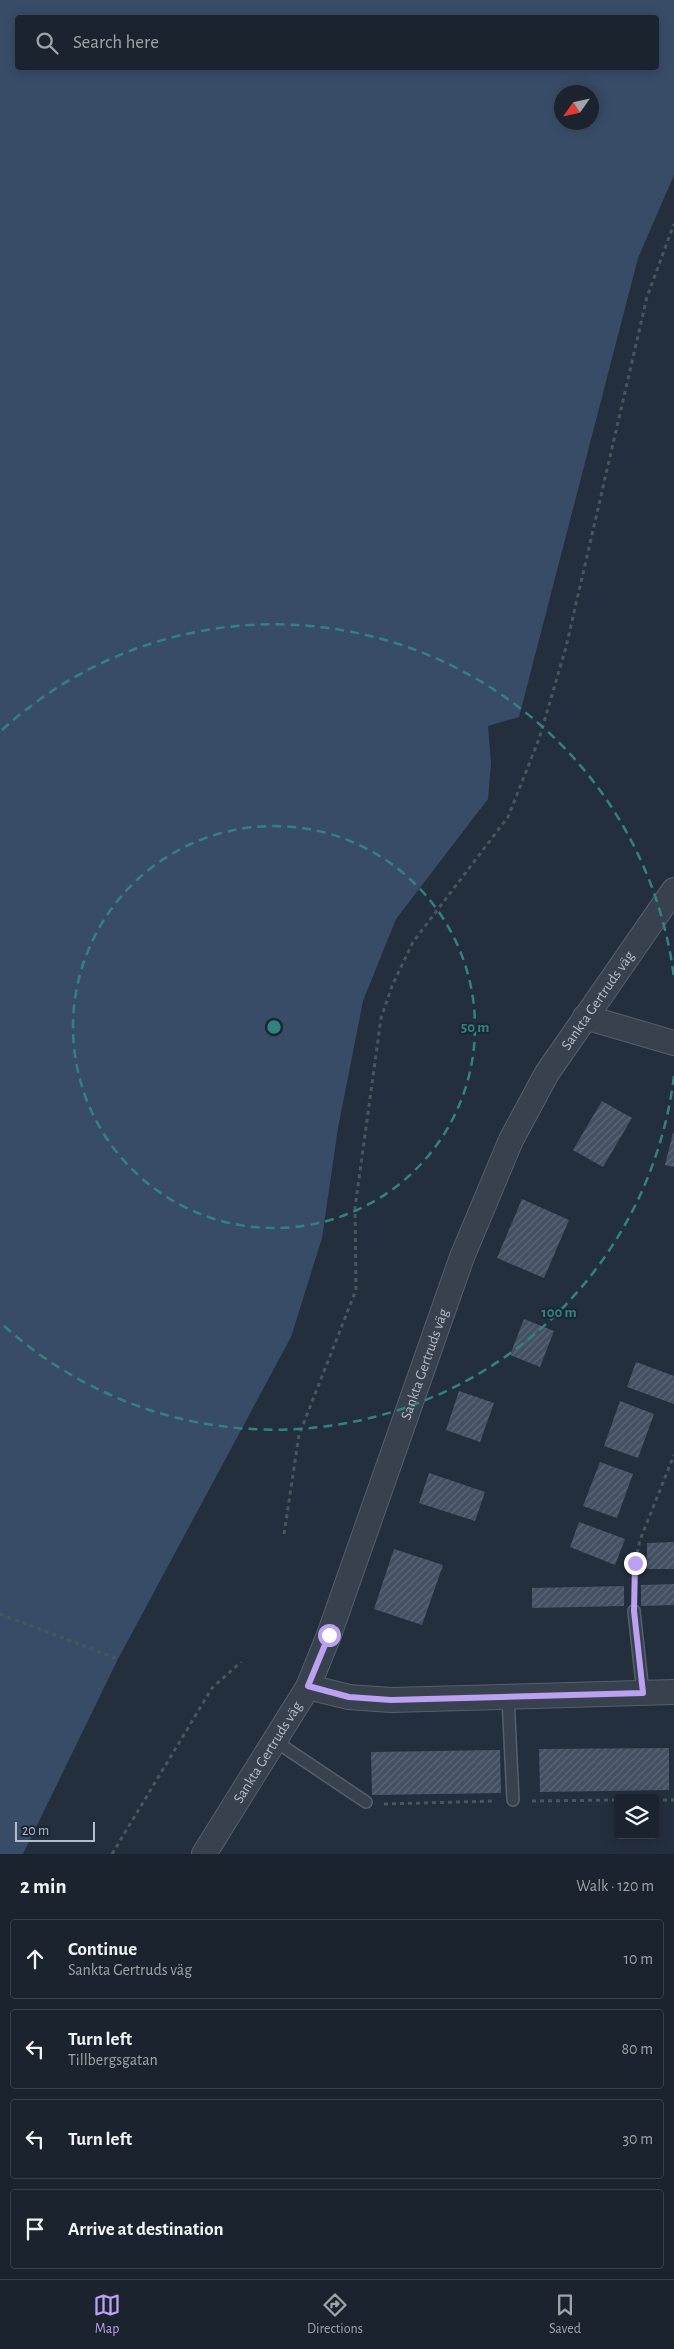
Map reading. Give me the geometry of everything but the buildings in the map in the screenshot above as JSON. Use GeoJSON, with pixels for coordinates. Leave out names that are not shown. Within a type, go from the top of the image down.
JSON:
{"type":"FeatureCollection","features":[{"type":"Feature","properties":{"kind":"street","name":"Sankta Gertruds väg"},"geometry":{"type":"LineString","coordinates":[[204,1854],[308,1686],[329,1635],[462,1257],[510,1140],[547,1073],[674,890]]}},
{"type":"Feature","properties":{"kind":"street"},"geometry":{"type":"LineString","coordinates":[[585,1017],[674,1043]]}},
{"type":"Feature","properties":{"kind":"street"},"geometry":{"type":"LineString","coordinates":[[308,1686],[349,1697],[391,1700],[674,1692]]}},
{"type":"Feature","properties":{"kind":"lane"},"geometry":{"type":"LineString","coordinates":[[634,1611],[643,1693]]}},
{"type":"Feature","properties":{"kind":"lane"},"geometry":{"type":"LineString","coordinates":[[508,1697],[513,1800]]}},
{"type":"Feature","properties":{"kind":"lane"},"geometry":{"type":"LineString","coordinates":[[274,1741],[366,1802]]}},
{"type":"Feature","properties":{"kind":"path"},"geometry":{"type":"LineString","coordinates":[[284,1534],[299,1435],[356,1290],[355,1208],[381,1018],[392,986],[413,942],[508,817],[539,739],[568,638],[647,297],[674,224]]}},
{"type":"Feature","properties":{"kind":"path"},"geometry":{"type":"LineString","coordinates":[[634,1611],[635,1563],[640,1540],[674,1455]]}},
{"type":"Feature","properties":{"kind":"path"},"geometry":{"type":"LineString","coordinates":[[0,1614],[118,1660]]}},
{"type":"Feature","properties":{"kind":"path"},"geometry":{"type":"LineString","coordinates":[[112,1854],[212,1688],[241,1662]]}},
{"type":"Feature","properties":{"kind":"path"},"geometry":{"type":"LineString","coordinates":[[366,1802],[383,1804],[513,1800],[614,1800]]}},
{"type":"Feature","properties":{"kind":"path"},"geometry":{"type":"LineString","coordinates":[[659,1800],[674,1800]]}},
{"type":"Feature","properties":{"kind":"water"},"geometry":{"type":"Polygon","coordinates":[[[0,0],[674,0],[674,175],[638,258],[519,717],[488,726],[491,763],[488,799],[396,919],[363,1001],[338,1128],[322,1238],[291,1337],[118,1659],[23,1854],[0,1854],[0,0]]]}},
{"type":"Feature","properties":{"kind":"route"},"geometry":{"type":"LineString","coordinates":[[329,1635],[308,1686],[349,1697],[391,1700],[643,1693],[634,1611],[635,1563]]}}]}
